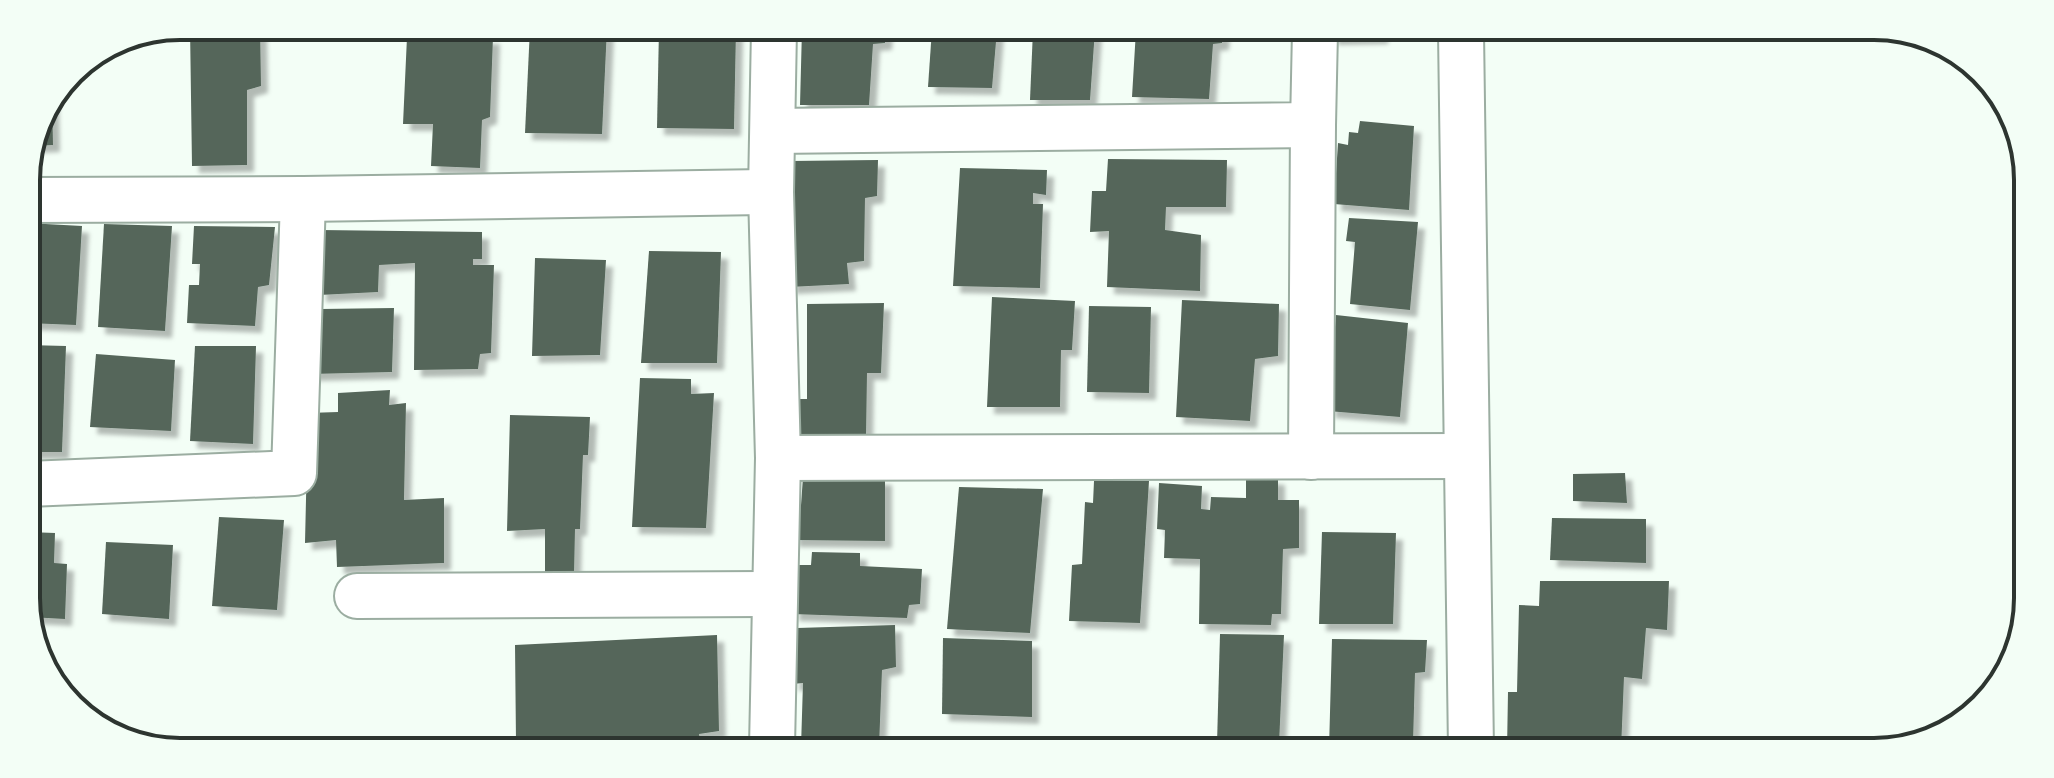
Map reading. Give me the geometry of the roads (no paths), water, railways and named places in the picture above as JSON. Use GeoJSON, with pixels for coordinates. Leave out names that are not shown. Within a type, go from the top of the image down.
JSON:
{"type":"FeatureCollection","features":[{"type":"Feature","properties":{"kind":"street"},"geometry":{"type":"LineString","coordinates":[[772,738],[778,458],[771,192],[774,40]]}},
{"type":"Feature","properties":{"kind":"street"},"geometry":{"type":"LineString","coordinates":[[1311,457],[1315,40]]}},
{"type":"Feature","properties":{"kind":"street"},"geometry":{"type":"LineString","coordinates":[[1461,40],[1471,738]]}},
{"type":"Feature","properties":{"kind":"street"},"geometry":{"type":"LineString","coordinates":[[773,131],[1313,125]]}},
{"type":"Feature","properties":{"kind":"street"},"geometry":{"type":"LineString","coordinates":[[40,200],[771,192]]}},
{"type":"Feature","properties":{"kind":"street"},"geometry":{"type":"LineString","coordinates":[[40,484],[294,473],[303,199]]}},
{"type":"Feature","properties":{"kind":"street"},"geometry":{"type":"LineString","coordinates":[[778,458],[1466,456]]}},
{"type":"Feature","properties":{"kind":"street"},"geometry":{"type":"LineString","coordinates":[[357,596],[775,594]]}}]}
